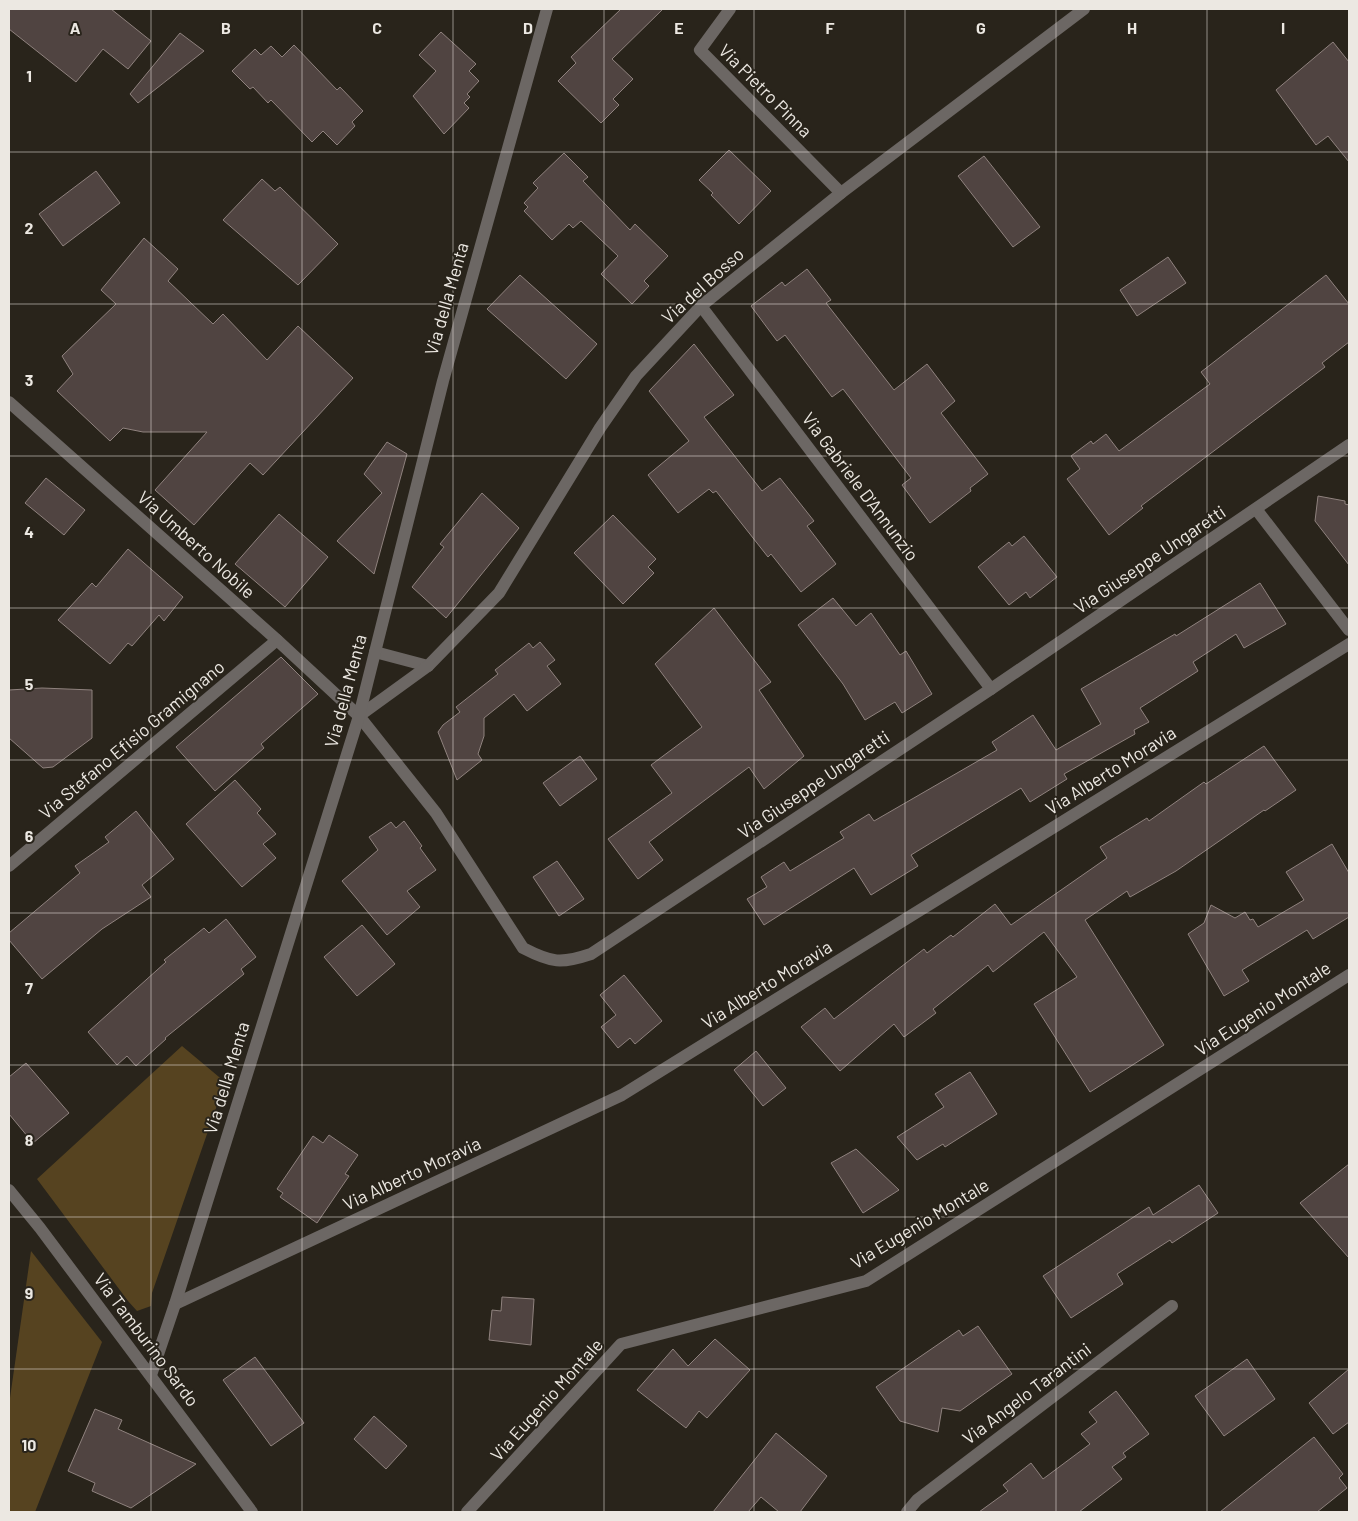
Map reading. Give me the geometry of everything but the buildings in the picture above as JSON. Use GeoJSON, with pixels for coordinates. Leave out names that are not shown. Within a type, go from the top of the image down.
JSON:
{"type":"FeatureCollection","features":[{"type":"Feature","properties":{"kind":"street","name":"Via della Menta"},"geometry":{"type":"LineString","coordinates":[[151,1375],[175,1304],[359,716],[443,381],[547,9]]}},
{"type":"Feature","properties":{"kind":"street","name":"Via Pietro Pinna"},"geometry":{"type":"LineString","coordinates":[[730,9],[700,50],[841,192]]}},
{"type":"Feature","properties":{"kind":"street","name":"Via del Bosso"},"geometry":{"type":"LineString","coordinates":[[359,716],[428,666],[499,593],[600,428],[631,383],[701,306],[841,192],[1084,9]]}},
{"type":"Feature","properties":{"kind":"street","name":"Via Gabriele D'Annunzio"},"geometry":{"type":"LineString","coordinates":[[701,306],[991,689]]}},
{"type":"Feature","properties":{"kind":"street","name":"Via Umberto Nobile"},"geometry":{"type":"LineString","coordinates":[[9,402],[277,640],[359,716]]}},
{"type":"Feature","properties":{"kind":"street","name":"Via Giuseppe Ungaretti"},"geometry":{"type":"LineString","coordinates":[[359,716],[436,812],[523,948],[543,959],[569,961],[591,954],[991,689],[1349,445]]}},
{"type":"Feature","properties":{"kind":"street"},"geometry":{"type":"LineString","coordinates":[[1256,510],[1345,616],[1349,630]]}},
{"type":"Feature","properties":{"kind":"street","name":"Via Stefano Efisio Gramignano"},"geometry":{"type":"LineString","coordinates":[[9,866],[277,640]]}},
{"type":"Feature","properties":{"kind":"street","name":"Via Alberto Moravia"},"geometry":{"type":"LineString","coordinates":[[175,1304],[622,1096],[1349,644]]}},
{"type":"Feature","properties":{"kind":"street"},"geometry":{"type":"LineString","coordinates":[[375,652],[428,666]]}},
{"type":"Feature","properties":{"kind":"street","name":"Via Eugenio Montale"},"geometry":{"type":"LineString","coordinates":[[467,1512],[621,1344],[866,1281],[1349,974]]}},
{"type":"Feature","properties":{"kind":"street","name":"Via Tamburino Sardo"},"geometry":{"type":"LineString","coordinates":[[9,1190],[151,1375],[252,1512]]}},
{"type":"Feature","properties":{"kind":"street","name":"Via Angelo Tarantini"},"geometry":{"type":"LineString","coordinates":[[907,1512],[924,1494],[1172,1306]]}},
{"type":"Feature","properties":{"kind":"shaded area"},"geometry":{"type":"Polygon","coordinates":[[[182,1046],[225,1082],[152,1293],[151,1306],[137,1311],[37,1179],[182,1046]]]}},
{"type":"Feature","properties":{"kind":"shaded area"},"geometry":{"type":"Polygon","coordinates":[[[31,1251],[102,1342],[35,1512],[9,1512],[9,1405],[31,1251]]]}}]}
